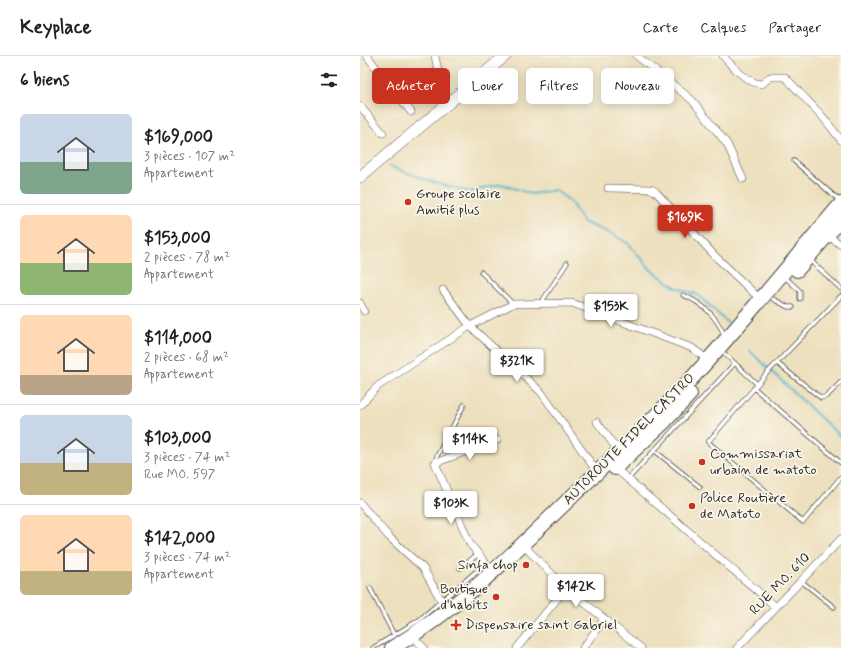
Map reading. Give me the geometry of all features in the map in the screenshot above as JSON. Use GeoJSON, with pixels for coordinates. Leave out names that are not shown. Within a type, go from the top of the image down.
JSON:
{"type":"FeatureCollection","features":[{"type":"Feature","properties":{"kind":"highway","name":"AUTOROUTE FIDEL CASTRO"},"geometry":{"type":"LineString","coordinates":[[417,646],[457,614],[528,550],[730,358],[766,299],[841,203]]}},
{"type":"Feature","properties":{"kind":"highway","name":"AUTOROUTE FIDEL CASTRO"},"geometry":{"type":"LineString","coordinates":[[393,641],[413,636],[619,452],[682,389],[726,339],[766,299],[788,280],[841,218]]}},
{"type":"Feature","properties":{"kind":"street"},"geometry":{"type":"LineString","coordinates":[[367,56],[411,112]]}},
{"type":"Feature","properties":{"kind":"street"},"geometry":{"type":"LineString","coordinates":[[435,56],[445,106]]}},
{"type":"Feature","properties":{"kind":"street"},"geometry":{"type":"LineString","coordinates":[[360,177],[505,56]]}},
{"type":"Feature","properties":{"kind":"street"},"geometry":{"type":"LineString","coordinates":[[637,56],[692,100],[727,144],[743,179]]}},
{"type":"Feature","properties":{"kind":"street"},"geometry":{"type":"LineString","coordinates":[[723,56],[732,66],[756,84],[762,84],[770,77],[785,77],[822,116],[841,140]]}},
{"type":"Feature","properties":{"kind":"street"},"geometry":{"type":"LineString","coordinates":[[360,106],[383,133]]}},
{"type":"Feature","properties":{"kind":"street"},"geometry":{"type":"LineString","coordinates":[[608,188],[651,189],[655,191],[710,250],[766,299]]}},
{"type":"Feature","properties":{"kind":"street"},"geometry":{"type":"LineString","coordinates":[[827,235],[841,245]]}},
{"type":"Feature","properties":{"kind":"street"},"geometry":{"type":"LineString","coordinates":[[443,290],[470,326],[541,392],[597,472]]}},
{"type":"Feature","properties":{"kind":"street"},"geometry":{"type":"LineString","coordinates":[[360,303],[364,312]]}},
{"type":"Feature","properties":{"kind":"street"},"geometry":{"type":"LineString","coordinates":[[360,405],[378,386],[470,326],[513,304],[572,303],[692,348],[708,360]]}},
{"type":"Feature","properties":{"kind":"street"},"geometry":{"type":"LineString","coordinates":[[597,422],[619,452]]}},
{"type":"Feature","properties":{"kind":"street"},"geometry":{"type":"LineString","coordinates":[[489,568],[470,544],[435,463],[497,440]]}},
{"type":"Feature","properties":{"kind":"street"},"geometry":{"type":"LineString","coordinates":[[615,468],[776,607]]}},
{"type":"Feature","properties":{"kind":"street"},"geometry":{"type":"LineString","coordinates":[[360,503],[390,537],[423,568],[445,606]]}},
{"type":"Feature","properties":{"kind":"street","name":"RUE MO. 610"},"geometry":{"type":"LineString","coordinates":[[738,648],[841,539]]}},
{"type":"Feature","properties":{"kind":"street"},"geometry":{"type":"LineString","coordinates":[[528,550],[566,588],[641,648]]}},
{"type":"Feature","properties":{"kind":"street"},"geometry":{"type":"LineString","coordinates":[[517,648],[566,588]]}},
{"type":"Feature","properties":{"kind":"street"},"geometry":{"type":"LineString","coordinates":[[583,648],[604,619]]}},
{"type":"Feature","properties":{"kind":"lane"},"geometry":{"type":"LineString","coordinates":[[794,161],[841,203]]}},
{"type":"Feature","properties":{"kind":"lane"},"geometry":{"type":"LineString","coordinates":[[808,257],[841,290]]}},
{"type":"Feature","properties":{"kind":"lane"},"geometry":{"type":"LineString","coordinates":[[540,304],[567,263]]}},
{"type":"Feature","properties":{"kind":"lane"},"geometry":{"type":"LineString","coordinates":[[481,272],[513,304]]}},
{"type":"Feature","properties":{"kind":"lane"},"geometry":{"type":"LineString","coordinates":[[788,280],[800,292],[800,299]]}},
{"type":"Feature","properties":{"kind":"lane"},"geometry":{"type":"LineString","coordinates":[[683,295],[700,302],[719,324],[726,339]]}},
{"type":"Feature","properties":{"kind":"lane"},"geometry":{"type":"LineString","coordinates":[[841,296],[772,367],[708,442],[803,522],[841,477]]}},
{"type":"Feature","properties":{"kind":"lane"},"geometry":{"type":"LineString","coordinates":[[766,299],[788,308],[793,307]]}},
{"type":"Feature","properties":{"kind":"lane"},"geometry":{"type":"LineString","coordinates":[[628,479],[655,451],[730,358],[758,384]]}},
{"type":"Feature","properties":{"kind":"lane"},"geometry":{"type":"LineString","coordinates":[[777,363],[821,398],[827,396],[841,382]]}},
{"type":"Feature","properties":{"kind":"lane"},"geometry":{"type":"LineString","coordinates":[[754,388],[841,463]]}},
{"type":"Feature","properties":{"kind":"lane"},"geometry":{"type":"LineString","coordinates":[[435,463],[437,456],[464,405]]}},
{"type":"Feature","properties":{"kind":"lane"},"geometry":{"type":"LineString","coordinates":[[655,451],[700,487]]}},
{"type":"Feature","properties":{"kind":"lane"},"geometry":{"type":"LineString","coordinates":[[460,568],[478,554]]}},
{"type":"Feature","properties":{"kind":"lane"},"geometry":{"type":"LineString","coordinates":[[801,581],[834,607]]}},
{"type":"Feature","properties":{"kind":"lane"},"geometry":{"type":"LineString","coordinates":[[370,588],[393,641],[373,648]]}},
{"type":"Feature","properties":{"kind":"waterway"},"geometry":{"type":"LineString","coordinates":[[389,166],[432,182],[470,192],[501,184],[531,194],[555,190],[570,201],[583,222],[612,234],[629,244],[650,269],[675,287],[698,295],[728,323]]}},
{"type":"Feature","properties":{"kind":"waterway"},"geometry":{"type":"LineString","coordinates":[[750,351],[841,437]]}},
{"type":"Feature","properties":{"kind":"place","name":"Groupe scolaire Amitié plus"},"geometry":{"type":"Point","coordinates":[408,202]}},
{"type":"Feature","properties":{"kind":"place","name":"Commissariat urbain de matoto"},"geometry":{"type":"Point","coordinates":[702,462]}},
{"type":"Feature","properties":{"kind":"place","name":"Police Routière de Matoto"},"geometry":{"type":"Point","coordinates":[692,506]}},
{"type":"Feature","properties":{"kind":"place","name":"Sinfa chop"},"geometry":{"type":"Point","coordinates":[526,565]}},
{"type":"Feature","properties":{"kind":"place","name":"Boutique d'habits"},"geometry":{"type":"Point","coordinates":[496,597]}},
{"type":"Feature","properties":{"kind":"place","name":"Dispensaire saint Gabriel"},"geometry":{"type":"Point","coordinates":[456,625]}}]}
